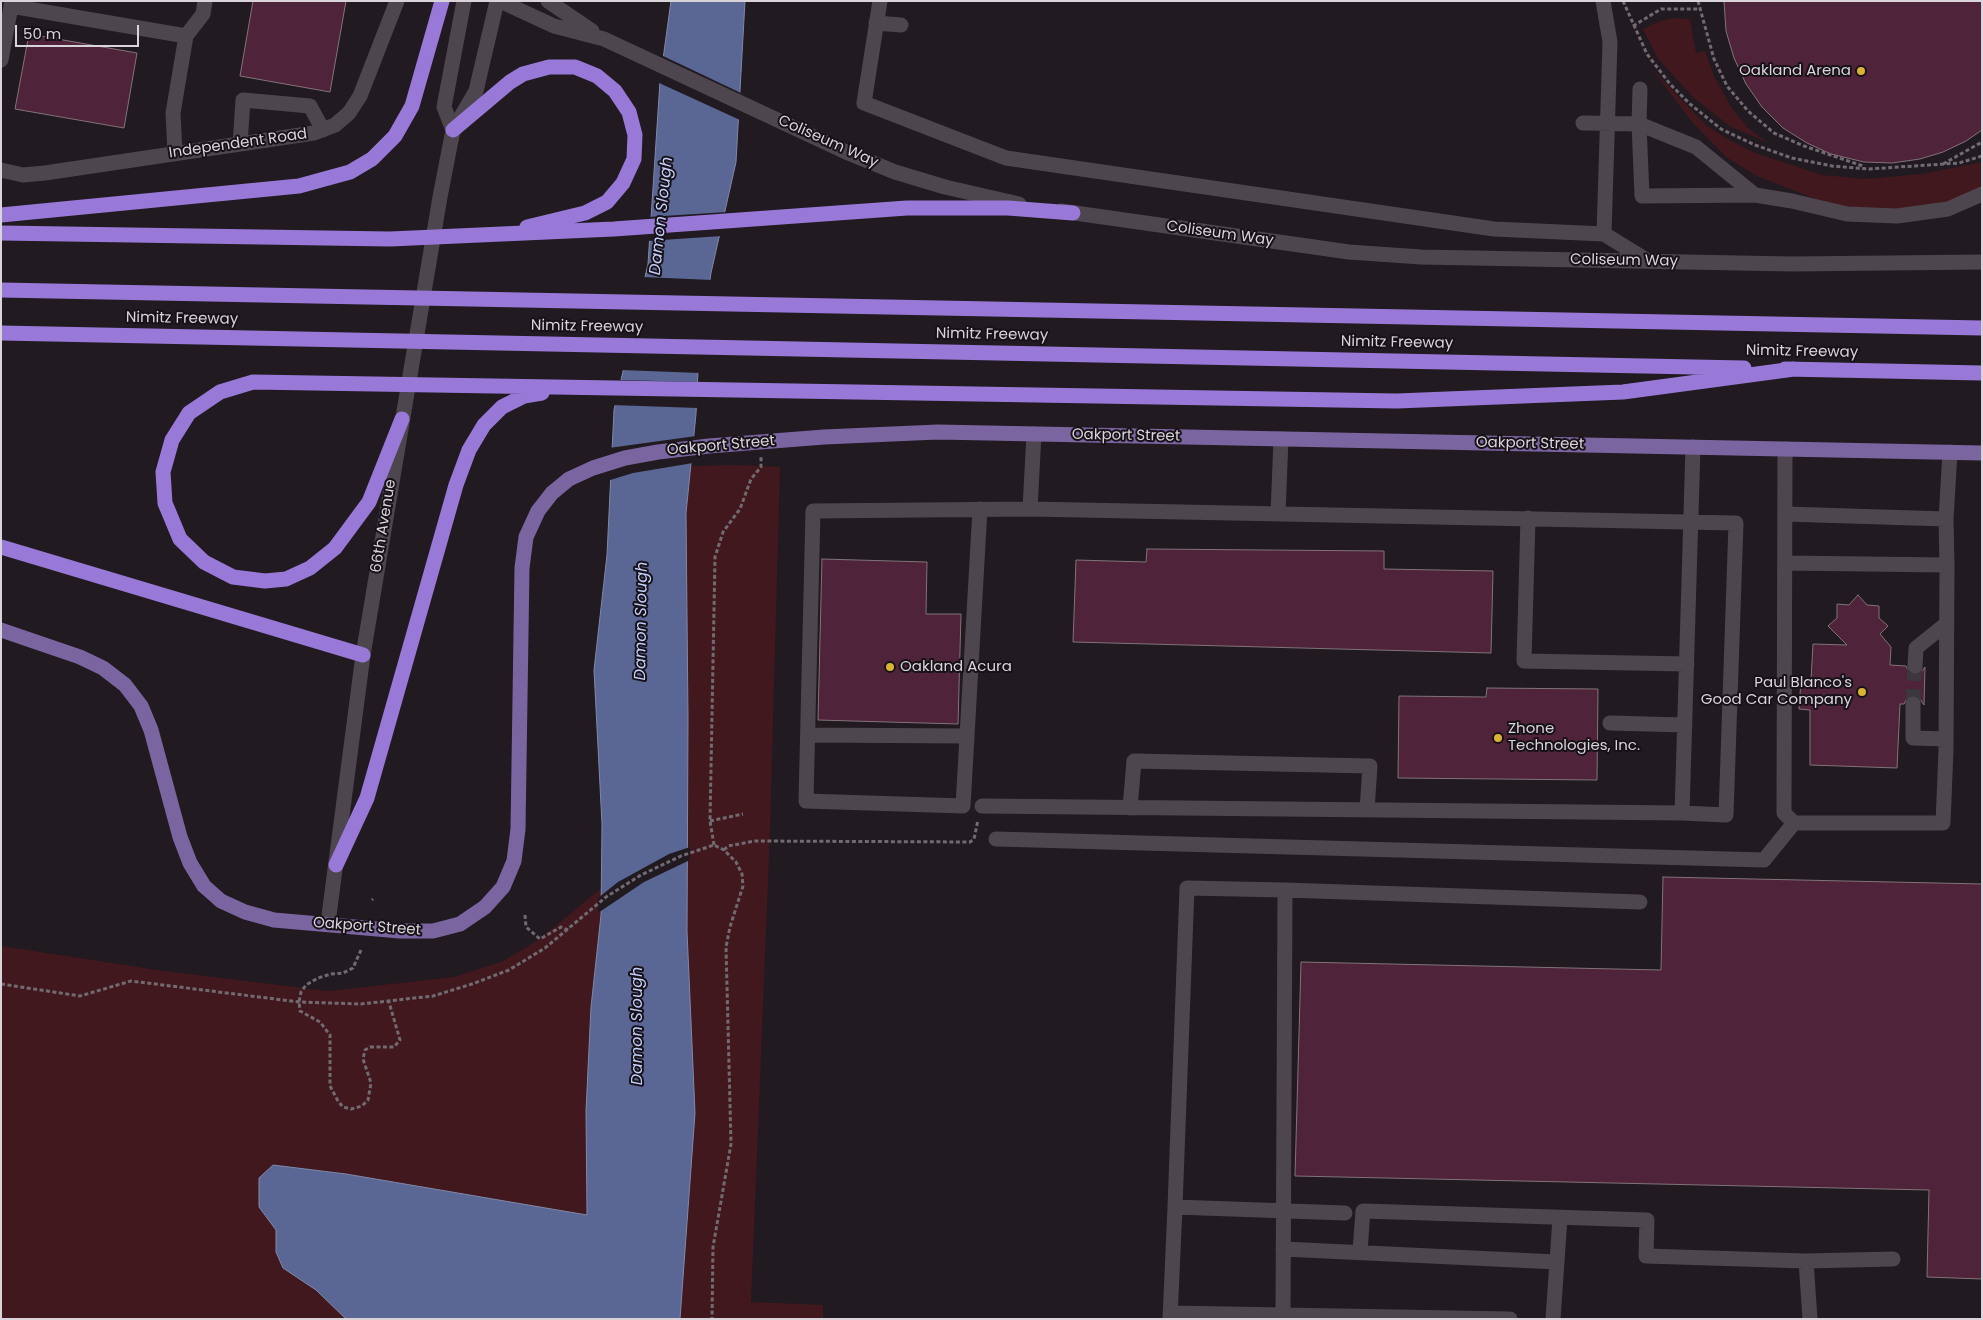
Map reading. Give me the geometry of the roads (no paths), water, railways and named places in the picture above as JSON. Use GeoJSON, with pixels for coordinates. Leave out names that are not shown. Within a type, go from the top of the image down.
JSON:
{"type":"FeatureCollection","features":[{"type":"Feature","properties":{"kind":"highway"},"geometry":{"type":"LineString","coordinates":[[1,215],[299,186],[350,172],[372,159],[395,136],[412,106],[442,1]]}},
{"type":"Feature","properties":{"kind":"highway"},"geometry":{"type":"LineString","coordinates":[[453,130],[510,82],[523,74],[549,67],[575,67],[597,76],[615,91],[629,112],[635,135],[634,159],[623,184],[606,202],[585,212],[490,236]]}},
{"type":"Feature","properties":{"kind":"highway"},"geometry":{"type":"LineString","coordinates":[[1,234],[390,239],[614,229],[907,208],[1008,208],[1073,214]]}},
{"type":"Feature","properties":{"kind":"highway","name":"Nimitz Freeway"},"geometry":{"type":"LineString","coordinates":[[1,290],[1982,328]]}},
{"type":"Feature","properties":{"kind":"highway","name":"Nimitz Freeway"},"geometry":{"type":"LineString","coordinates":[[1,333],[1982,373]]}},
{"type":"Feature","properties":{"kind":"highway"},"geometry":{"type":"LineString","coordinates":[[402,419],[369,502],[335,548],[310,568],[286,578],[265,581],[233,577],[204,562],[180,539],[165,503],[163,472],[172,440],[189,413],[220,392],[253,382],[1397,401],[1623,392],[1794,369]]}},
{"type":"Feature","properties":{"kind":"highway"},"geometry":{"type":"LineString","coordinates":[[336,865],[367,798],[456,485],[468,450],[484,425],[502,406],[524,396],[590,387]]}},
{"type":"Feature","properties":{"kind":"highway"},"geometry":{"type":"LineString","coordinates":[[1,547],[362,655]]}},
{"type":"Feature","properties":{"kind":"main road","name":"Oakport Street"},"geometry":{"type":"LineString","coordinates":[[1,630],[80,657],[103,668],[125,685],[141,706],[152,730],[180,837],[190,863],[204,886],[221,901],[245,912],[274,920],[328,923],[400,931],[433,931],[460,924],[485,907],[503,887],[514,860],[518,828],[522,568],[526,537],[538,511],[552,492],[569,479],[593,468],[658,452],[709,446],[938,432],[1982,453]]}},
{"type":"Feature","properties":{"kind":"street"},"geometry":{"type":"LineString","coordinates":[[175,153],[173,113],[186,36],[203,14],[205,1]]}},
{"type":"Feature","properties":{"kind":"street","name":"Independent Road"},"geometry":{"type":"LineString","coordinates":[[1,170],[23,175],[45,173],[240,144],[323,130],[335,125],[349,113],[360,96],[397,1]]}},
{"type":"Feature","properties":{"kind":"street"},"geometry":{"type":"LineString","coordinates":[[453,130],[444,107],[464,1]]}},
{"type":"Feature","properties":{"kind":"street","name":"66th Avenue"},"geometry":{"type":"LineString","coordinates":[[328,923],[362,655],[440,197],[453,130],[476,91],[498,1]]}},
{"type":"Feature","properties":{"kind":"street","name":"Coliseum Way"},"geometry":{"type":"LineString","coordinates":[[498,1],[554,26],[604,39],[846,152],[895,172],[993,199],[1073,214],[1350,252],[1421,257],[1792,264],[1982,262]]}},
{"type":"Feature","properties":{"kind":"street"},"geometry":{"type":"LineString","coordinates":[[548,1],[604,39]]}},
{"type":"Feature","properties":{"kind":"street"},"geometry":{"type":"LineString","coordinates":[[880,1],[864,103],[1006,158],[1494,229],[1604,234],[1650,261]]}},
{"type":"Feature","properties":{"kind":"street"},"geometry":{"type":"LineString","coordinates":[[1604,1],[1610,42],[1604,234]]}},
{"type":"Feature","properties":{"kind":"street"},"geometry":{"type":"LineString","coordinates":[[1,60],[11,4],[186,36]]}},
{"type":"Feature","properties":{"kind":"street"},"geometry":{"type":"LineString","coordinates":[[876,23],[902,24]]}},
{"type":"Feature","properties":{"kind":"street"},"geometry":{"type":"LineString","coordinates":[[1640,89],[1639,124],[1642,196],[1755,195],[1792,201],[1847,214],[1897,216],[1948,209],[1982,194]]}},
{"type":"Feature","properties":{"kind":"street"},"geometry":{"type":"LineString","coordinates":[[240,144],[243,100],[310,106],[323,130]]}},
{"type":"Feature","properties":{"kind":"street"},"geometry":{"type":"LineString","coordinates":[[1582,123],[1639,124],[1696,147],[1755,195]]}},
{"type":"Feature","properties":{"kind":"street"},"geometry":{"type":"LineString","coordinates":[[1030,509],[1034,434]]}},
{"type":"Feature","properties":{"kind":"street"},"geometry":{"type":"LineString","coordinates":[[1278,514],[1281,439]]}},
{"type":"Feature","properties":{"kind":"street"},"geometry":{"type":"LineString","coordinates":[[1682,814],[1693,447]]}},
{"type":"Feature","properties":{"kind":"street"},"geometry":{"type":"LineString","coordinates":[[1785,449],[1784,812],[1794,823],[1943,823],[1946,739],[1946,519],[1950,452]]}},
{"type":"Feature","properties":{"kind":"street"},"geometry":{"type":"LineString","coordinates":[[980,510],[963,806],[806,801],[813,511],[1030,509],[1736,523],[1726,815],[982,806]]}},
{"type":"Feature","properties":{"kind":"street"},"geometry":{"type":"LineString","coordinates":[[1785,514],[1946,519]]}},
{"type":"Feature","properties":{"kind":"street"},"geometry":{"type":"LineString","coordinates":[[1528,518],[1524,661],[1687,664]]}},
{"type":"Feature","properties":{"kind":"street"},"geometry":{"type":"LineString","coordinates":[[1785,563],[1947,564]]}},
{"type":"Feature","properties":{"kind":"street"},"geometry":{"type":"LineString","coordinates":[[1915,666],[1916,648],[1946,624]]}},
{"type":"Feature","properties":{"kind":"street"},"geometry":{"type":"LineString","coordinates":[[1913,704],[1913,738],[1946,739]]}},
{"type":"Feature","properties":{"kind":"street"},"geometry":{"type":"LineString","coordinates":[[1610,723],[1685,725]]}},
{"type":"Feature","properties":{"kind":"street"},"geometry":{"type":"LineString","coordinates":[[808,735],[967,736]]}},
{"type":"Feature","properties":{"kind":"street"},"geometry":{"type":"LineString","coordinates":[[1130,808],[1134,762],[1370,766],[1367,810]]}},
{"type":"Feature","properties":{"kind":"street"},"geometry":{"type":"LineString","coordinates":[[996,839],[1764,860],[1794,823]]}},
{"type":"Feature","properties":{"kind":"street"},"geometry":{"type":"LineString","coordinates":[[1510,1319],[1283,1315],[1170,1316],[1187,888],[1640,902]]}},
{"type":"Feature","properties":{"kind":"street"},"geometry":{"type":"LineString","coordinates":[[1283,1315],[1285,890]]}},
{"type":"Feature","properties":{"kind":"street"},"geometry":{"type":"LineString","coordinates":[[1175,1207],[1345,1213]]}},
{"type":"Feature","properties":{"kind":"street"},"geometry":{"type":"LineString","coordinates":[[1360,1252],[1363,1211],[1647,1220],[1646,1256],[1806,1261],[1893,1259]]}},
{"type":"Feature","properties":{"kind":"street"},"geometry":{"type":"LineString","coordinates":[[1553,1319],[1560,1218]]}},
{"type":"Feature","properties":{"kind":"street"},"geometry":{"type":"LineString","coordinates":[[1283,1249],[1557,1262]]}},
{"type":"Feature","properties":{"kind":"street"},"geometry":{"type":"LineString","coordinates":[[1806,1261],[1810,1319]]}},
{"type":"Feature","properties":{"kind":"water","name":"Damon Slough"},"geometry":{"type":"Polygon","coordinates":[[[671,1],[745,1],[736,162],[711,273],[699,350],[696,414],[686,513],[688,718],[687,931],[695,1113],[680,1319],[346,1319],[316,1290],[283,1268],[276,1252],[276,1230],[259,1207],[259,1178],[273,1165],[346,1174],[587,1215],[586,1111],[591,1007],[601,915],[602,824],[594,670],[607,555],[614,410],[648,264],[660,81],[671,1]]]}},
{"type":"Feature","properties":{"kind":"tunnel"},"geometry":{"type":"LineString","coordinates":[[1913,704],[1915,666]]}},
{"type":"Feature","properties":{"kind":"place","name":"Oakland Arena"},"geometry":{"type":"Point","coordinates":[1861,71]}},
{"type":"Feature","properties":{"kind":"place","name":"Oakland Acura"},"geometry":{"type":"Point","coordinates":[890,667]}},
{"type":"Feature","properties":{"kind":"place","name":"Paul Blanco's Good Car Company"},"geometry":{"type":"Point","coordinates":[1862,692]}},
{"type":"Feature","properties":{"kind":"place","name":"Zhone Technologies, Inc."},"geometry":{"type":"Point","coordinates":[1498,738]}}]}
